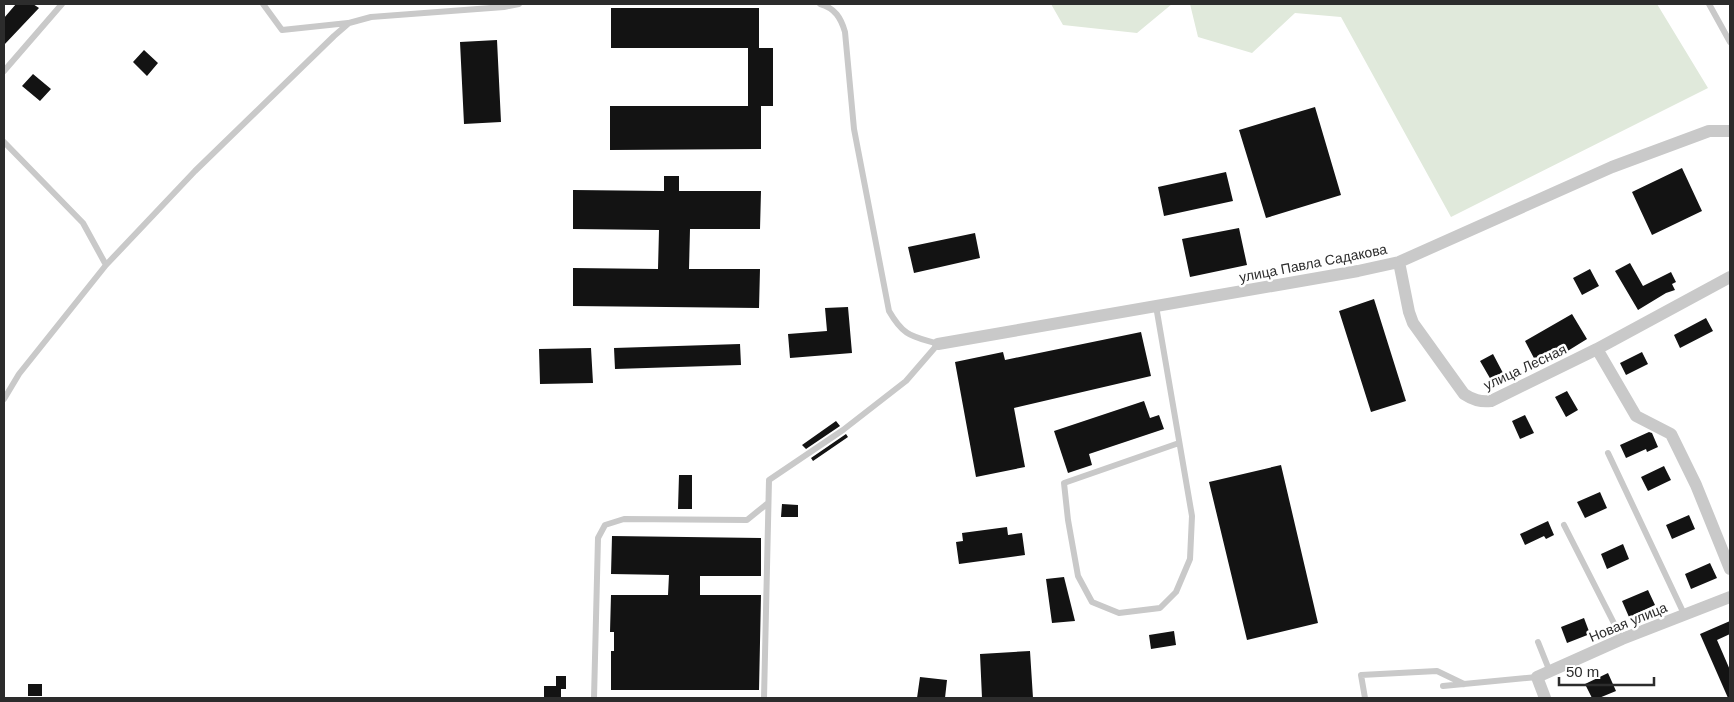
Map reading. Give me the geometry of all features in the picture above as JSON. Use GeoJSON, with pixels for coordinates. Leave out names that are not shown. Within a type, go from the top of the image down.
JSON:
{"type":"FeatureCollection","features":[{"type":"Feature","properties":{"kind":"street","name":"улица Павла Садакова"},"geometry":{"type":"LineString","coordinates":[[938,344],[1358,271],[1399,262],[1612,167],[1709,131],[1729,127]]}},
{"type":"Feature","properties":{"kind":"street","name":"улица Лесная"},"geometry":{"type":"LineString","coordinates":[[1399,262],[1413,323],[1464,394],[1473,400],[1481,402],[1491,401],[1597,349],[1730,277]]}},
{"type":"Feature","properties":{"kind":"street"},"geometry":{"type":"LineString","coordinates":[[1597,349],[1636,416],[1671,434],[1696,485],[1730,569]]}},
{"type":"Feature","properties":{"kind":"street","name":"Новая улица"},"geometry":{"type":"LineString","coordinates":[[1537,677],[1622,639],[1730,597]]}},
{"type":"Feature","properties":{"kind":"street"},"geometry":{"type":"LineString","coordinates":[[1537,677],[1545,698]]}},
{"type":"Feature","properties":{"kind":"lane"},"geometry":{"type":"LineString","coordinates":[[4,72],[62,4]]}},
{"type":"Feature","properties":{"kind":"lane"},"geometry":{"type":"LineString","coordinates":[[263,4],[282,30],[349,23],[371,17],[504,8],[519,4]]}},
{"type":"Feature","properties":{"kind":"lane"},"geometry":{"type":"LineString","coordinates":[[764,698],[769,480],[843,430],[906,381],[938,344],[912,336],[898,326],[890,311],[854,129],[844,32],[841,20],[834,11],[828,6],[820,4]]}},
{"type":"Feature","properties":{"kind":"lane"},"geometry":{"type":"LineString","coordinates":[[1709,4],[1730,42]]}},
{"type":"Feature","properties":{"kind":"lane"},"geometry":{"type":"LineString","coordinates":[[4,399],[19,374],[106,264],[196,171],[349,23]]}},
{"type":"Feature","properties":{"kind":"lane"},"geometry":{"type":"LineString","coordinates":[[4,142],[83,223],[106,264]]}},
{"type":"Feature","properties":{"kind":"lane"},"geometry":{"type":"LineString","coordinates":[[1156,306],[1192,516],[1190,559],[1176,592],[1160,608],[1119,614],[1092,602],[1078,576],[1068,520],[1064,483],[1179,443]]}},
{"type":"Feature","properties":{"kind":"lane"},"geometry":{"type":"LineString","coordinates":[[1608,453],[1685,616]]}},
{"type":"Feature","properties":{"kind":"lane"},"geometry":{"type":"LineString","coordinates":[[594,698],[598,538],[605,525],[624,518],[747,520],[768,503]]}},
{"type":"Feature","properties":{"kind":"lane"},"geometry":{"type":"LineString","coordinates":[[1564,525],[1622,639]]}},
{"type":"Feature","properties":{"kind":"lane"},"geometry":{"type":"LineString","coordinates":[[1538,642],[1550,672]]}},
{"type":"Feature","properties":{"kind":"lane"},"geometry":{"type":"LineString","coordinates":[[1365,698],[1361,675],[1437,671],[1464,684]]}},
{"type":"Feature","properties":{"kind":"lane"},"geometry":{"type":"LineString","coordinates":[[1443,686],[1537,677]]}},
{"type":"Feature","properties":{"kind":"shaded area"},"geometry":{"type":"Polygon","coordinates":[[[1051,4],[1172,4],[1137,33],[1063,25],[1051,4]]]}},
{"type":"Feature","properties":{"kind":"shaded area"},"geometry":{"type":"Polygon","coordinates":[[[1190,4],[1657,4],[1708,88],[1451,217],[1341,17],[1295,13],[1252,53],[1198,37],[1190,4]]]}},
{"type":"Feature","properties":{"kind":"building"},"geometry":{"type":"Polygon","coordinates":[[[16,4],[33,4],[39,8],[4,45],[4,18],[16,4]]]}},
{"type":"Feature","properties":{"kind":"building"},"geometry":{"type":"Polygon","coordinates":[[[611,8],[759,8],[759,48],[773,48],[773,106],[761,106],[761,149],[610,150],[610,106],[748,106],[748,48],[611,48],[611,8]]]}},
{"type":"Feature","properties":{"kind":"building"},"geometry":{"type":"Polygon","coordinates":[[[497,40],[501,122],[464,124],[460,42],[497,40]]]}},
{"type":"Feature","properties":{"kind":"building"},"geometry":{"type":"Polygon","coordinates":[[[144,50],[158,63],[147,76],[133,62],[144,50]]]}},
{"type":"Feature","properties":{"kind":"building"},"geometry":{"type":"Polygon","coordinates":[[[33,74],[51,89],[40,101],[22,86],[33,74]]]}},
{"type":"Feature","properties":{"kind":"building"},"geometry":{"type":"Polygon","coordinates":[[[1315,107],[1341,195],[1266,218],[1239,130],[1315,107]]]}},
{"type":"Feature","properties":{"kind":"building"},"geometry":{"type":"Polygon","coordinates":[[[1682,168],[1702,211],[1652,235],[1632,192],[1682,168]]]}},
{"type":"Feature","properties":{"kind":"building"},"geometry":{"type":"Polygon","coordinates":[[[1226,172],[1233,201],[1164,216],[1158,187],[1226,172]]]}},
{"type":"Feature","properties":{"kind":"building"},"geometry":{"type":"Polygon","coordinates":[[[664,176],[679,176],[679,191],[761,191],[760,229],[690,229],[689,269],[760,269],[759,308],[573,306],[573,268],[658,269],[659,230],[573,229],[573,190],[664,191],[664,176]]]}},
{"type":"Feature","properties":{"kind":"building"},"geometry":{"type":"Polygon","coordinates":[[[1239,228],[1247,265],[1190,277],[1182,239],[1239,228]]]}},
{"type":"Feature","properties":{"kind":"building"},"geometry":{"type":"Polygon","coordinates":[[[975,233],[980,258],[914,273],[908,247],[975,233]]]}},
{"type":"Feature","properties":{"kind":"building"},"geometry":{"type":"Polygon","coordinates":[[[1630,263],[1643,286],[1671,272],[1676,282],[1672,284],[1675,290],[1666,293],[1638,310],[1615,271],[1630,263]]]}},
{"type":"Feature","properties":{"kind":"building"},"geometry":{"type":"Polygon","coordinates":[[[1590,269],[1599,286],[1582,295],[1573,278],[1590,269]]]}},
{"type":"Feature","properties":{"kind":"building"},"geometry":{"type":"Polygon","coordinates":[[[1374,299],[1406,401],[1371,412],[1339,311],[1374,299]]]}},
{"type":"Feature","properties":{"kind":"building"},"geometry":{"type":"Polygon","coordinates":[[[848,307],[852,353],[790,358],[788,334],[827,331],[825,308],[848,307]]]}},
{"type":"Feature","properties":{"kind":"building"},"geometry":{"type":"Polygon","coordinates":[[[1572,314],[1587,339],[1566,352],[1563,348],[1536,362],[1525,341],[1572,314]]]}},
{"type":"Feature","properties":{"kind":"building"},"geometry":{"type":"Polygon","coordinates":[[[1706,318],[1713,331],[1680,348],[1674,335],[1706,318]]]}},
{"type":"Feature","properties":{"kind":"building"},"geometry":{"type":"Polygon","coordinates":[[[1141,332],[1151,376],[1014,408],[1025,467],[976,477],[955,362],[1003,352],[1005,360],[1141,332]]]}},
{"type":"Feature","properties":{"kind":"building"},"geometry":{"type":"Polygon","coordinates":[[[740,344],[741,365],[615,369],[614,348],[740,344]]]}},
{"type":"Feature","properties":{"kind":"building"},"geometry":{"type":"Polygon","coordinates":[[[591,348],[593,383],[540,384],[539,349],[591,348]]]}},
{"type":"Feature","properties":{"kind":"building"},"geometry":{"type":"Polygon","coordinates":[[[1642,352],[1648,364],[1626,375],[1620,363],[1642,352]]]}},
{"type":"Feature","properties":{"kind":"building"},"geometry":{"type":"Polygon","coordinates":[[[1493,354],[1503,373],[1491,380],[1480,361],[1493,354]]]}},
{"type":"Feature","properties":{"kind":"building"},"geometry":{"type":"Polygon","coordinates":[[[1567,391],[1578,410],[1566,417],[1555,397],[1567,391]]]}},
{"type":"Feature","properties":{"kind":"building"},"geometry":{"type":"Polygon","coordinates":[[[1144,401],[1150,418],[1159,415],[1164,429],[1089,454],[1092,465],[1068,473],[1054,431],[1144,401]]]}},
{"type":"Feature","properties":{"kind":"building"},"geometry":{"type":"Polygon","coordinates":[[[1525,415],[1534,433],[1520,439],[1512,421],[1525,415]]]}},
{"type":"Feature","properties":{"kind":"building"},"geometry":{"type":"Polygon","coordinates":[[[836,421],[840,426],[806,449],[802,445],[836,421]]]}},
{"type":"Feature","properties":{"kind":"building"},"geometry":{"type":"Polygon","coordinates":[[[1649,432],[1652,433],[1658,447],[1647,452],[1646,449],[1626,458],[1620,445],[1649,432]]]}},
{"type":"Feature","properties":{"kind":"building"},"geometry":{"type":"Polygon","coordinates":[[[846,434],[848,437],[813,461],[811,458],[846,434]]]}},
{"type":"Feature","properties":{"kind":"building"},"geometry":{"type":"Polygon","coordinates":[[[1281,465],[1318,623],[1247,640],[1209,482],[1281,465]]]}},
{"type":"Feature","properties":{"kind":"building"},"geometry":{"type":"Polygon","coordinates":[[[1664,466],[1671,480],[1648,491],[1641,477],[1664,466]]]}},
{"type":"Feature","properties":{"kind":"building"},"geometry":{"type":"Polygon","coordinates":[[[679,475],[692,475],[692,509],[678,509],[679,475]]]}},
{"type":"Feature","properties":{"kind":"building"},"geometry":{"type":"Polygon","coordinates":[[[1600,492],[1607,508],[1585,518],[1577,502],[1600,492]]]}},
{"type":"Feature","properties":{"kind":"building"},"geometry":{"type":"Polygon","coordinates":[[[782,504],[798,505],[798,517],[781,517],[782,504]]]}},
{"type":"Feature","properties":{"kind":"building"},"geometry":{"type":"Polygon","coordinates":[[[1689,515],[1695,529],[1672,539],[1666,525],[1689,515]]]}},
{"type":"Feature","properties":{"kind":"building"},"geometry":{"type":"Polygon","coordinates":[[[1548,521],[1554,535],[1546,539],[1544,536],[1525,545],[1520,534],[1548,521]]]}},
{"type":"Feature","properties":{"kind":"building"},"geometry":{"type":"Polygon","coordinates":[[[1007,527],[1008,535],[1022,533],[1025,555],[959,564],[956,542],[963,541],[962,533],[1007,527]]]}},
{"type":"Feature","properties":{"kind":"building"},"geometry":{"type":"Polygon","coordinates":[[[612,536],[761,538],[761,576],[700,576],[700,595],[761,595],[759,690],[611,690],[611,651],[614,651],[614,632],[610,632],[611,595],[668,595],[669,575],[611,574],[612,536]]]}},
{"type":"Feature","properties":{"kind":"building"},"geometry":{"type":"Polygon","coordinates":[[[1623,544],[1629,559],[1607,569],[1601,554],[1623,544]]]}},
{"type":"Feature","properties":{"kind":"building"},"geometry":{"type":"Polygon","coordinates":[[[1710,563],[1717,578],[1691,589],[1685,574],[1710,563]]]}},
{"type":"Feature","properties":{"kind":"building"},"geometry":{"type":"Polygon","coordinates":[[[1064,577],[1075,621],[1052,623],[1046,579],[1064,577]]]}},
{"type":"Feature","properties":{"kind":"building"},"geometry":{"type":"Polygon","coordinates":[[[1648,590],[1655,605],[1629,617],[1622,601],[1648,590]]]}},
{"type":"Feature","properties":{"kind":"building"},"geometry":{"type":"Polygon","coordinates":[[[1584,618],[1590,634],[1567,643],[1561,627],[1584,618]]]}},
{"type":"Feature","properties":{"kind":"building"},"geometry":{"type":"Polygon","coordinates":[[[1730,621],[1730,634],[1717,640],[1730,670],[1730,698],[1728,698],[1700,634],[1730,621]]]}},
{"type":"Feature","properties":{"kind":"building"},"geometry":{"type":"Polygon","coordinates":[[[1174,631],[1176,645],[1151,649],[1149,635],[1174,631]]]}},
{"type":"Feature","properties":{"kind":"building"},"geometry":{"type":"Polygon","coordinates":[[[1030,651],[1033,698],[982,698],[980,654],[1030,651]]]}},
{"type":"Feature","properties":{"kind":"building"},"geometry":{"type":"Polygon","coordinates":[[[1608,673],[1616,691],[1599,698],[1592,698],[1585,684],[1608,673]]]}},
{"type":"Feature","properties":{"kind":"building"},"geometry":{"type":"Polygon","coordinates":[[[556,676],[566,676],[566,689],[561,689],[561,698],[544,698],[544,686],[556,686],[556,676]]]}},
{"type":"Feature","properties":{"kind":"building"},"geometry":{"type":"Polygon","coordinates":[[[920,677],[947,680],[945,698],[917,698],[920,677]]]}},
{"type":"Feature","properties":{"kind":"building"},"geometry":{"type":"Polygon","coordinates":[[[28,684],[42,684],[42,696],[28,696],[28,684]]]}}]}
